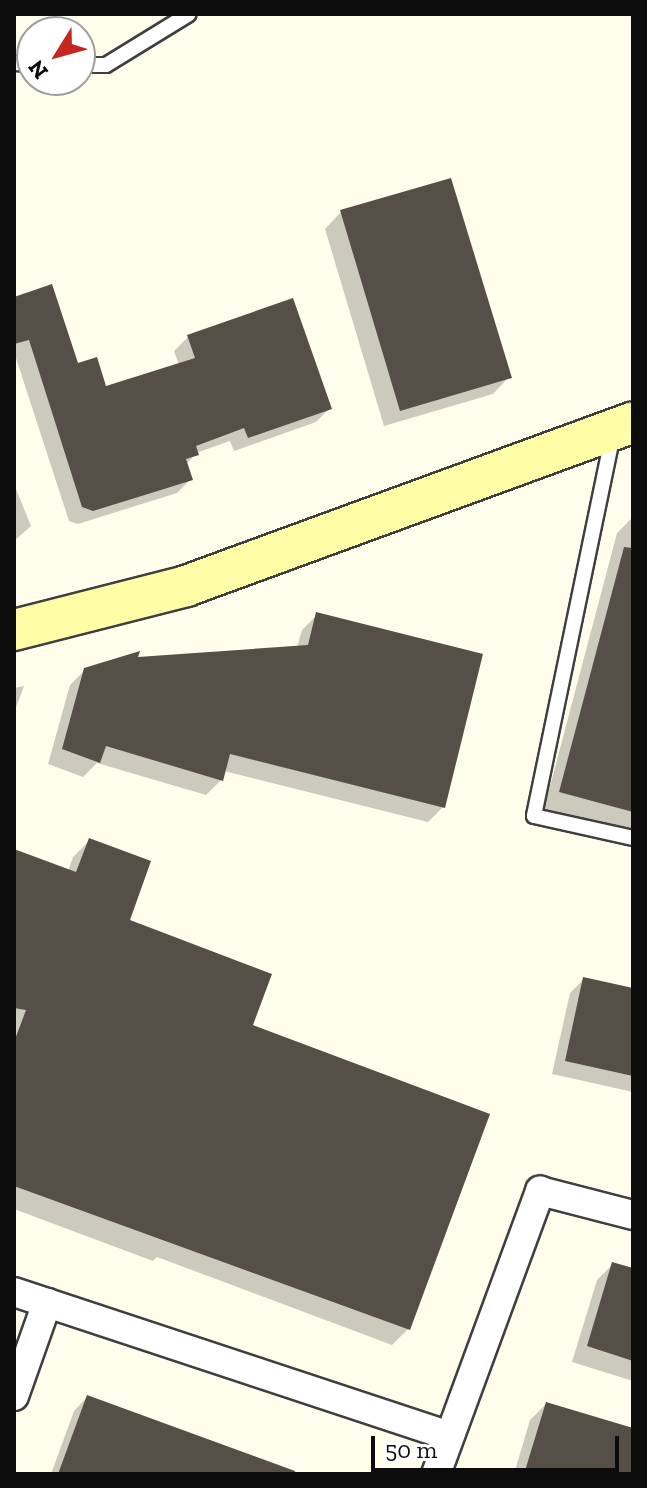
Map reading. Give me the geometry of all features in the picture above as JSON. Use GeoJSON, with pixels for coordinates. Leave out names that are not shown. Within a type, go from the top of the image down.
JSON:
{"type":"FeatureCollection","features":[{"type":"Feature","properties":{"kind":"street"},"geometry":{"type":"LineString","coordinates":[[14,630],[186,586],[623,426]]}},
{"type":"Feature","properties":{"kind":"street"},"geometry":{"type":"LineString","coordinates":[[436,1474],[540,1191],[633,1215]]}},
{"type":"Feature","properties":{"kind":"street"},"geometry":{"type":"LineString","coordinates":[[14,1292],[449,1436]]}},
{"type":"Feature","properties":{"kind":"street"},"geometry":{"type":"LineString","coordinates":[[14,1396],[47,1303]]}},
{"type":"Feature","properties":{"kind":"lane"},"geometry":{"type":"LineString","coordinates":[[96,65],[106,65],[189,14]]}},
{"type":"Feature","properties":{"kind":"lane"},"geometry":{"type":"LineString","coordinates":[[623,426],[534,816],[633,838]]}},
{"type":"Feature","properties":{"kind":"building"},"geometry":{"type":"Polygon","coordinates":[[[451,178],[512,378],[400,411],[340,210],[451,178]]]}},
{"type":"Feature","properties":{"kind":"building"},"geometry":{"type":"Polygon","coordinates":[[[52,284],[78,363],[97,357],[106,386],[195,358],[187,335],[293,298],[332,409],[248,438],[244,428],[196,446],[199,455],[186,459],[193,480],[93,511],[82,507],[29,340],[14,344],[14,297],[52,284]]]}},
{"type":"Feature","properties":{"kind":"building"},"geometry":{"type":"Polygon","coordinates":[[[624,547],[633,548],[633,812],[559,792],[624,547]]]}},
{"type":"Feature","properties":{"kind":"building"},"geometry":{"type":"Polygon","coordinates":[[[316,612],[483,654],[445,808],[230,754],[223,781],[106,746],[100,763],[62,749],[84,668],[140,651],[138,657],[308,645],[316,612]]]}},
{"type":"Feature","properties":{"kind":"building"},"geometry":{"type":"Polygon","coordinates":[[[89,838],[151,861],[130,920],[272,974],[253,1025],[490,1114],[410,1330],[14,1186],[14,1042],[26,1010],[14,1008],[14,849],[76,872],[89,838]]]}},
{"type":"Feature","properties":{"kind":"building"},"geometry":{"type":"Polygon","coordinates":[[[583,977],[633,988],[633,1076],[565,1061],[583,977]]]}},
{"type":"Feature","properties":{"kind":"building"},"geometry":{"type":"Polygon","coordinates":[[[612,1262],[633,1268],[633,1361],[587,1346],[612,1262]]]}},
{"type":"Feature","properties":{"kind":"building"},"geometry":{"type":"Polygon","coordinates":[[[87,1395],[295,1471],[294,1474],[58,1474],[87,1395]]]}},
{"type":"Feature","properties":{"kind":"building"},"geometry":{"type":"Polygon","coordinates":[[[546,1402],[633,1428],[633,1474],[524,1474],[546,1402]]]}}]}
